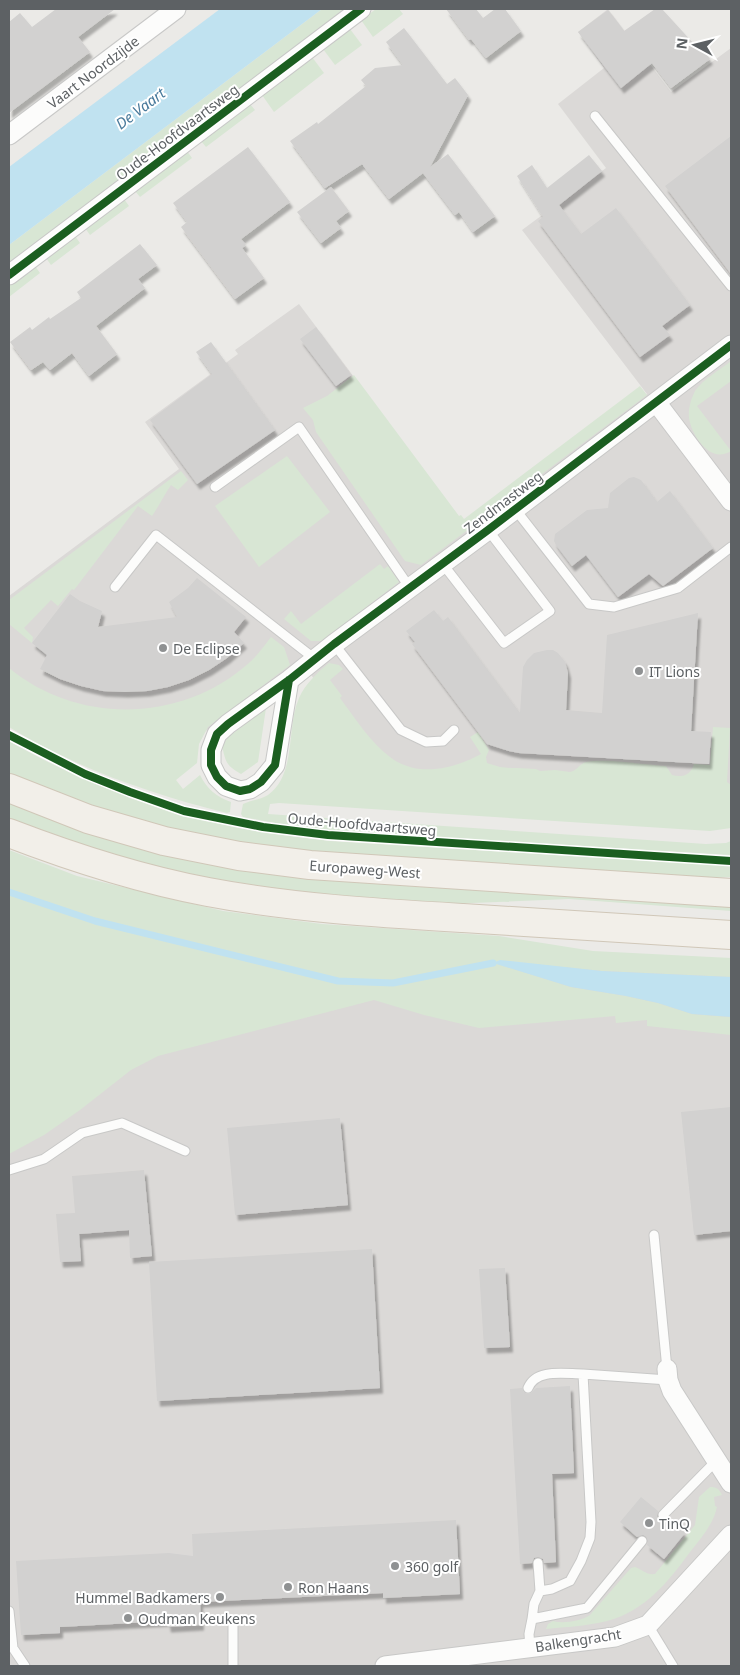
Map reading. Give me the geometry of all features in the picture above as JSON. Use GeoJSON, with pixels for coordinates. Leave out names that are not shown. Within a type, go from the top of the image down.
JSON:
{"type":"FeatureCollection","features":[{"type":"Feature","properties":{"kind":"main road","name":"Europaweg-West"},"geometry":{"type":"LineString","coordinates":[[9,788],[88,819],[164,841],[239,856],[310,866],[731,893]]}},
{"type":"Feature","properties":{"kind":"main road"},"geometry":{"type":"LineString","coordinates":[[9,833],[71,857],[116,870],[208,892],[270,902],[403,914],[731,934]]}},
{"type":"Feature","properties":{"kind":"street","name":"Vaart Noordzijde"},"geometry":{"type":"LineString","coordinates":[[9,135],[176,9]]}},
{"type":"Feature","properties":{"kind":"street","name":"Oude-Hoofdvaartsweg"},"geometry":{"type":"LineString","coordinates":[[9,275],[361,9]]}},
{"type":"Feature","properties":{"kind":"street","name":"Zendmastweg"},"geometry":{"type":"LineString","coordinates":[[289,680],[275,766],[261,782],[250,789],[240,791],[226,786],[217,777],[211,765],[211,750],[217,734],[228,724],[289,680],[334,644],[488,530],[731,345]]}},
{"type":"Feature","properties":{"kind":"street"},"geometry":{"type":"LineString","coordinates":[[656,402],[731,501]]}},
{"type":"Feature","properties":{"kind":"street"},"geometry":{"type":"LineString","coordinates":[[667,1375],[672,1391],[731,1483]]}},
{"type":"Feature","properties":{"kind":"street","name":"Balkengracht"},"geometry":{"type":"LineString","coordinates":[[385,1666],[614,1637],[648,1625],[731,1535]]}},
{"type":"Feature","properties":{"kind":"lane"},"geometry":{"type":"LineString","coordinates":[[595,116],[731,286]]}},
{"type":"Feature","properties":{"kind":"lane"},"geometry":{"type":"LineString","coordinates":[[215,487],[299,427],[410,588]]}},
{"type":"Feature","properties":{"kind":"lane"},"geometry":{"type":"LineString","coordinates":[[515,509],[589,604],[614,607],[678,588],[731,547]]}},
{"type":"Feature","properties":{"kind":"lane"},"geometry":{"type":"LineString","coordinates":[[442,563],[504,643],[550,611],[488,530]]}},
{"type":"Feature","properties":{"kind":"lane"},"geometry":{"type":"LineString","coordinates":[[116,587],[156,535],[315,659]]}},
{"type":"Feature","properties":{"kind":"lane"},"geometry":{"type":"LineString","coordinates":[[334,644],[401,730],[426,742],[442,741],[454,730]]}},
{"type":"Feature","properties":{"kind":"lane"},"geometry":{"type":"LineString","coordinates":[[9,1170],[44,1159],[82,1133],[122,1123],[185,1151]]}},
{"type":"Feature","properties":{"kind":"lane"},"geometry":{"type":"LineString","coordinates":[[528,1388],[531,1381],[541,1375],[667,1375],[654,1235]]}},
{"type":"Feature","properties":{"kind":"lane"},"geometry":{"type":"LineString","coordinates":[[540,1591],[552,1589],[570,1581],[582,1561],[590,1538],[591,1522],[583,1374]]}},
{"type":"Feature","properties":{"kind":"lane"},"geometry":{"type":"LineString","coordinates":[[663,1515],[716,1461]]}},
{"type":"Feature","properties":{"kind":"lane"},"geometry":{"type":"LineString","coordinates":[[532,1619],[587,1608],[642,1541]]}},
{"type":"Feature","properties":{"kind":"lane"},"geometry":{"type":"LineString","coordinates":[[530,1648],[529,1634],[534,1604],[540,1591],[538,1563]]}},
{"type":"Feature","properties":{"kind":"lane"},"geometry":{"type":"LineString","coordinates":[[9,1610],[13,1648],[25,1666]]}},
{"type":"Feature","properties":{"kind":"lane"},"geometry":{"type":"LineString","coordinates":[[648,1625],[672,1666]]}},
{"type":"Feature","properties":{"kind":"lane"},"geometry":{"type":"LineString","coordinates":[[233,1626],[233,1666]]}},
{"type":"Feature","properties":{"kind":"shaded area"},"geometry":{"type":"Polygon","coordinates":[[[608,9],[671,92],[731,48],[731,795],[418,776],[385,765],[332,703],[300,660],[214,724],[186,748],[9,703],[9,596],[179,469],[145,422],[238,354],[235,350],[299,304],[468,529],[647,394],[522,230],[606,168],[558,104],[604,68],[578,32],[608,9]]]}},
{"type":"Feature","properties":{"kind":"shaded area"},"geometry":{"type":"Polygon","coordinates":[[[394,958],[731,971],[731,1666],[9,1666],[9,1122],[84,1082],[394,958]]]}},
{"type":"Feature","properties":{"kind":"green space"},"geometry":{"type":"Polygon","coordinates":[[[322,9],[346,9],[9,263],[9,245],[322,9]]]}},
{"type":"Feature","properties":{"kind":"green space"},"geometry":{"type":"Polygon","coordinates":[[[376,9],[399,9],[403,14],[373,37],[361,20],[376,9]]]}},
{"type":"Feature","properties":{"kind":"green space"},"geometry":{"type":"Polygon","coordinates":[[[350,29],[362,45],[335,65],[323,49],[350,29]]]}},
{"type":"Feature","properties":{"kind":"green space"},"geometry":{"type":"Polygon","coordinates":[[[312,57],[324,73],[274,112],[262,95],[312,57]]]}},
{"type":"Feature","properties":{"kind":"green space"},"geometry":{"type":"Polygon","coordinates":[[[250,104],[255,110],[206,147],[201,141],[250,104]]]}},
{"type":"Feature","properties":{"kind":"green space"},"geometry":{"type":"Polygon","coordinates":[[[187,151],[192,158],[140,197],[135,191],[187,151]]]}},
{"type":"Feature","properties":{"kind":"green space"},"geometry":{"type":"Polygon","coordinates":[[[124,199],[129,206],[90,235],[85,228],[124,199]]]}},
{"type":"Feature","properties":{"kind":"green space"},"geometry":{"type":"Polygon","coordinates":[[[75,236],[80,243],[51,265],[46,258],[75,236]]]}},
{"type":"Feature","properties":{"kind":"green space"},"geometry":{"type":"Polygon","coordinates":[[[35,266],[40,273],[9,297],[9,286],[35,266]]]}},
{"type":"Feature","properties":{"kind":"green space"},"geometry":{"type":"Polygon","coordinates":[[[731,361],[731,381],[697,406],[731,451],[724,454],[716,454],[698,440],[689,418],[689,408],[698,387],[731,361]]]}},
{"type":"Feature","properties":{"kind":"green space"},"geometry":{"type":"Polygon","coordinates":[[[354,375],[459,516],[461,515],[464,519],[640,386],[647,395],[421,565],[405,561],[316,432],[313,420],[303,408],[327,396],[354,375]]]}},
{"type":"Feature","properties":{"kind":"green space"},"geometry":{"type":"Polygon","coordinates":[[[287,456],[330,512],[259,567],[215,506],[287,456]]]}},
{"type":"Feature","properties":{"kind":"green space"},"geometry":{"type":"Polygon","coordinates":[[[181,471],[188,480],[178,490],[171,485],[152,516],[138,506],[74,590],[72,589],[58,606],[51,600],[24,628],[33,637],[32,643],[9,624],[9,600],[181,471]]]}},
{"type":"Feature","properties":{"kind":"green space"},"geometry":{"type":"Polygon","coordinates":[[[380,564],[384,569],[388,566],[399,582],[322,641],[311,641],[284,619],[291,611],[301,624],[380,564]]]}},
{"type":"Feature","properties":{"kind":"green space"},"geometry":{"type":"Polygon","coordinates":[[[271,637],[284,647],[290,665],[208,727],[199,744],[197,763],[176,780],[183,789],[200,775],[213,792],[231,802],[230,812],[227,813],[198,806],[114,778],[60,755],[9,727],[9,668],[36,687],[66,700],[98,707],[130,709],[162,706],[193,697],[222,683],[249,663],[271,637]]]}},
{"type":"Feature","properties":{"kind":"green space"},"geometry":{"type":"Polygon","coordinates":[[[329,663],[339,665],[343,669],[330,680],[342,696],[340,698],[363,729],[390,757],[412,768],[436,769],[447,767],[481,754],[470,737],[478,732],[489,750],[486,757],[487,763],[500,767],[570,772],[586,762],[614,761],[666,766],[672,775],[683,776],[691,771],[694,764],[710,765],[713,727],[730,728],[727,782],[731,785],[731,828],[710,831],[279,803],[270,804],[268,814],[706,844],[731,841],[731,855],[336,831],[291,826],[243,817],[241,814],[243,804],[268,795],[277,786],[287,763],[295,710],[299,698],[312,679],[329,663]]]}},
{"type":"Feature","properties":{"kind":"green space"},"geometry":{"type":"Polygon","coordinates":[[[266,708],[258,762],[241,774],[227,763],[222,746],[227,738],[266,708]]]}},
{"type":"Feature","properties":{"kind":"green space"},"geometry":{"type":"Polygon","coordinates":[[[9,741],[88,781],[115,792],[171,811],[241,828],[330,841],[731,866],[731,877],[710,878],[327,854],[228,841],[144,823],[74,800],[9,775],[9,741]]]}},
{"type":"Feature","properties":{"kind":"green space"},"geometry":{"type":"Polygon","coordinates":[[[9,801],[66,824],[731,904],[731,911],[569,899],[447,904],[280,889],[193,875],[112,855],[9,818],[9,801]]]}},
{"type":"Feature","properties":{"kind":"green space"},"geometry":{"type":"Polygon","coordinates":[[[9,850],[77,876],[223,911],[322,924],[499,936],[593,951],[731,958],[731,977],[602,971],[500,961],[494,963],[571,987],[658,1003],[692,1014],[731,1017],[731,1035],[647,1026],[647,1020],[616,1023],[615,1016],[479,1028],[424,1015],[374,1000],[158,1056],[131,1070],[80,1110],[44,1135],[9,1154],[9,850]]]}},
{"type":"Feature","properties":{"kind":"green space"},"geometry":{"type":"Polygon","coordinates":[[[710,1487],[718,1489],[722,1495],[714,1497],[715,1506],[717,1507],[713,1520],[682,1563],[644,1603],[621,1616],[607,1621],[546,1629],[548,1624],[553,1621],[572,1621],[590,1615],[631,1568],[635,1567],[647,1573],[655,1574],[695,1525],[699,1497],[710,1487]]]}},
{"type":"Feature","properties":{"kind":"water","name":"De Vaart"},"geometry":{"type":"Polygon","coordinates":[[[220,9],[322,9],[9,245],[9,167],[220,9]]]}},
{"type":"Feature","properties":{"kind":"water"},"geometry":{"type":"Polygon","coordinates":[[[500,960],[602,971],[731,977],[731,1017],[692,1014],[658,1003],[571,987],[493,963],[500,960]]]}},
{"type":"Feature","properties":{"kind":"building"},"geometry":{"type":"Polygon","coordinates":[[[56,9],[115,9],[78,37],[90,52],[9,113],[9,22],[20,13],[32,27],[56,9]]]}},
{"type":"Feature","properties":{"kind":"building"},"geometry":{"type":"Polygon","coordinates":[[[446,9],[476,9],[483,18],[495,9],[505,9],[521,31],[486,58],[471,39],[469,40],[446,9]]]}},
{"type":"Feature","properties":{"kind":"building"},"geometry":{"type":"Polygon","coordinates":[[[655,9],[662,9],[694,44],[697,42],[710,59],[671,88],[652,63],[621,88],[578,32],[608,10],[624,31],[655,9]]]}},
{"type":"Feature","properties":{"kind":"building"},"geometry":{"type":"Polygon","coordinates":[[[404,28],[447,84],[455,78],[468,95],[430,167],[448,154],[495,216],[473,232],[459,212],[455,215],[423,173],[389,199],[362,164],[325,188],[290,141],[317,122],[318,124],[366,86],[361,80],[375,68],[403,65],[386,42],[404,28]]]}},
{"type":"Feature","properties":{"kind":"building"},"geometry":{"type":"Polygon","coordinates":[[[731,136],[731,274],[665,186],[731,136]]]}},
{"type":"Feature","properties":{"kind":"building"},"geometry":{"type":"Polygon","coordinates":[[[248,147],[290,202],[241,239],[246,245],[242,248],[264,278],[235,299],[181,227],[187,222],[173,203],[248,147]]]}},
{"type":"Feature","properties":{"kind":"building"},"geometry":{"type":"Polygon","coordinates":[[[589,155],[602,171],[559,205],[581,234],[616,208],[690,305],[662,326],[670,335],[640,357],[538,221],[543,217],[517,176],[532,165],[547,188],[589,155]]]}},
{"type":"Feature","properties":{"kind":"building"},"geometry":{"type":"Polygon","coordinates":[[[331,187],[349,211],[336,221],[341,228],[321,243],[297,212],[331,187]]]}},
{"type":"Feature","properties":{"kind":"building"},"geometry":{"type":"Polygon","coordinates":[[[140,244],[157,265],[138,279],[145,288],[96,326],[117,354],[89,376],[72,353],[50,370],[43,362],[31,370],[10,342],[30,327],[32,330],[49,317],[50,319],[81,298],[77,292],[140,244]]]}},
{"type":"Feature","properties":{"kind":"building"},"geometry":{"type":"Polygon","coordinates":[[[316,327],[351,375],[336,386],[300,339],[316,327]]]}},
{"type":"Feature","properties":{"kind":"building"},"geometry":{"type":"Polygon","coordinates":[[[211,342],[275,430],[197,484],[150,420],[212,374],[196,352],[211,342]]]}},
{"type":"Feature","properties":{"kind":"building"},"geometry":{"type":"Polygon","coordinates":[[[634,477],[641,480],[657,502],[670,491],[713,548],[663,586],[649,574],[618,597],[586,555],[572,566],[554,541],[555,534],[587,510],[608,508],[610,493],[629,478],[634,477]]]}},
{"type":"Feature","properties":{"kind":"building"},"geometry":{"type":"Polygon","coordinates":[[[197,578],[246,617],[234,632],[244,643],[209,670],[189,680],[168,687],[147,691],[125,692],[103,691],[81,686],[60,679],[40,669],[47,655],[32,643],[70,594],[102,611],[98,627],[177,617],[169,602],[188,588],[197,578]]]}},
{"type":"Feature","properties":{"kind":"building"},"geometry":{"type":"Polygon","coordinates":[[[434,610],[443,621],[448,617],[520,713],[523,667],[534,653],[553,650],[565,662],[568,673],[566,710],[602,713],[607,635],[698,613],[691,731],[711,732],[709,764],[519,753],[487,744],[412,644],[415,642],[406,631],[434,610]]]}},
{"type":"Feature","properties":{"kind":"building"},"geometry":{"type":"Polygon","coordinates":[[[731,1107],[731,1231],[694,1235],[681,1112],[731,1107]]]}},
{"type":"Feature","properties":{"kind":"building"},"geometry":{"type":"Polygon","coordinates":[[[340,1118],[348,1205],[235,1215],[227,1128],[340,1118]]]}},
{"type":"Feature","properties":{"kind":"building"},"geometry":{"type":"Polygon","coordinates":[[[144,1170],[152,1256],[130,1258],[129,1230],[79,1234],[81,1261],[60,1262],[56,1214],[75,1213],[72,1176],[144,1170]]]}},
{"type":"Feature","properties":{"kind":"building"},"geometry":{"type":"Polygon","coordinates":[[[372,1249],[380,1388],[157,1401],[149,1262],[372,1249]]]}},
{"type":"Feature","properties":{"kind":"building"},"geometry":{"type":"Polygon","coordinates":[[[505,1268],[510,1347],[484,1348],[479,1269],[505,1268]]]}},
{"type":"Feature","properties":{"kind":"building"},"geometry":{"type":"Polygon","coordinates":[[[570,1386],[574,1473],[552,1474],[556,1562],[544,1563],[543,1559],[538,1557],[534,1558],[532,1563],[520,1564],[510,1389],[522,1388],[524,1393],[528,1394],[536,1388],[570,1386]]]}},
{"type":"Feature","properties":{"kind":"building"},"geometry":{"type":"Polygon","coordinates":[[[641,1497],[658,1511],[657,1516],[659,1520],[664,1521],[668,1519],[685,1533],[664,1559],[647,1545],[646,1537],[643,1535],[637,1537],[620,1522],[641,1497]]]}},
{"type":"Feature","properties":{"kind":"building"},"geometry":{"type":"Polygon","coordinates":[[[456,1520],[460,1594],[383,1598],[383,1593],[200,1602],[201,1625],[168,1627],[167,1621],[60,1627],[60,1633],[21,1635],[16,1561],[169,1553],[193,1556],[192,1534],[456,1520]]]}},
{"type":"Feature","properties":{"kind":"waterway"},"geometry":{"type":"LineString","coordinates":[[9,892],[95,921],[338,981],[393,983],[493,963]]}},
{"type":"Feature","properties":{"kind":"cycle path"},"geometry":{"type":"LineString","coordinates":[[9,275],[361,9]]}},
{"type":"Feature","properties":{"kind":"cycle path"},"geometry":{"type":"LineString","coordinates":[[289,680],[275,765],[261,782],[250,789],[240,791],[226,786],[217,777],[211,765],[211,750],[217,734],[228,724],[289,680],[334,644],[488,530],[731,345]]}},
{"type":"Feature","properties":{"kind":"cycle path"},"geometry":{"type":"LineString","coordinates":[[9,735],[85,774],[130,792],[184,811],[263,827],[328,835],[731,861]]}},
{"type":"Feature","properties":{"kind":"place","name":"De Eclipse"},"geometry":{"type":"Point","coordinates":[163,648]}},
{"type":"Feature","properties":{"kind":"place","name":"IT Lions"},"geometry":{"type":"Point","coordinates":[639,671]}},
{"type":"Feature","properties":{"kind":"place","name":"TinQ"},"geometry":{"type":"Point","coordinates":[649,1523]}},
{"type":"Feature","properties":{"kind":"place","name":"360 golf"},"geometry":{"type":"Point","coordinates":[395,1566]}},
{"type":"Feature","properties":{"kind":"place","name":"Ron Haans"},"geometry":{"type":"Point","coordinates":[288,1587]}},
{"type":"Feature","properties":{"kind":"place","name":"Hummel Badkamers"},"geometry":{"type":"Point","coordinates":[220,1597]}},
{"type":"Feature","properties":{"kind":"place","name":"Oudman Keukens"},"geometry":{"type":"Point","coordinates":[128,1618]}}]}
